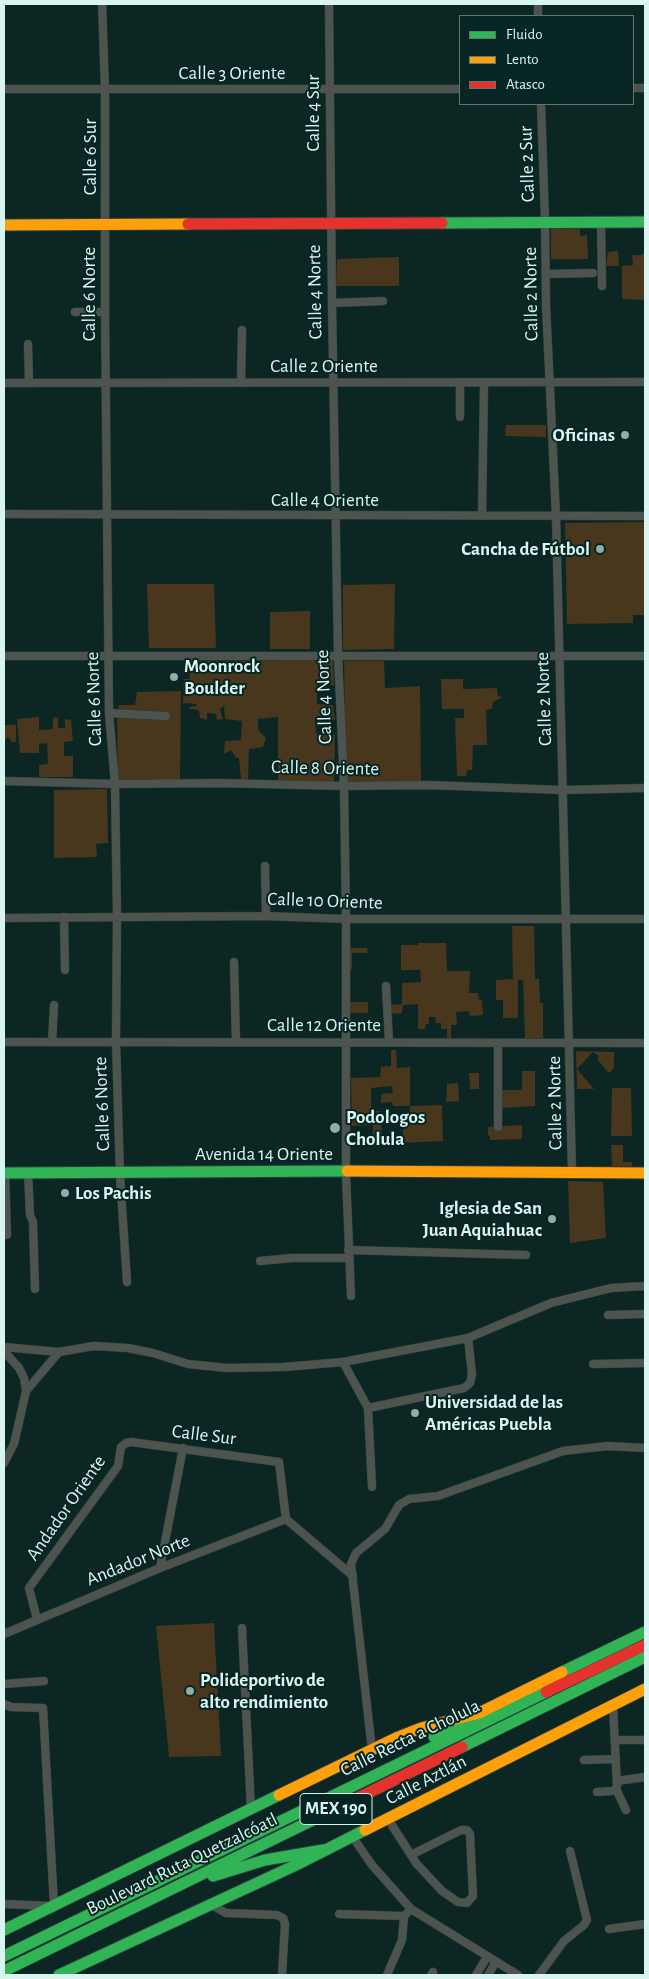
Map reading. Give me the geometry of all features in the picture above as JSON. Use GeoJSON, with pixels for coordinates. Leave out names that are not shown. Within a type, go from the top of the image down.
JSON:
{"type":"FeatureCollection","features":[{"type":"Feature","properties":{"kind":"main road"},"geometry":{"type":"LineString","coordinates":[[4,224],[645,222]]}},
{"type":"Feature","properties":{"kind":"main road","name":"Avenida 14 Oriente"},"geometry":{"type":"LineString","coordinates":[[4,1173],[347,1171],[645,1173]]}},
{"type":"Feature","properties":{"kind":"main road","name":"Boulevard Ruta Quetzalcóatl"},"geometry":{"type":"LineString","coordinates":[[4,1930],[415,1730],[479,1713],[645,1632]]}},
{"type":"Feature","properties":{"kind":"main road","name":"Calle Recta a Cholula"},"geometry":{"type":"LineString","coordinates":[[4,1956],[645,1645]]}},
{"type":"Feature","properties":{"kind":"main road","name":"Boulevard Ruta Quetzalcóatl"},"geometry":{"type":"LineString","coordinates":[[4,1971],[645,1656]]}},
{"type":"Feature","properties":{"kind":"main road","name":"Calle Aztlán"},"geometry":{"type":"LineString","coordinates":[[59,1975],[296,1865],[645,1689]]}},
{"type":"Feature","properties":{"kind":"main road"},"geometry":{"type":"LineString","coordinates":[[386,1769],[426,1742],[479,1713]]}},
{"type":"Feature","properties":{"kind":"main road"},"geometry":{"type":"LineString","coordinates":[[198,1876],[212,1876],[265,1860],[323,1850]]}},
{"type":"Feature","properties":{"kind":"street","name":"Calle 6 Sur"},"geometry":{"type":"LineString","coordinates":[[102,4],[106,225]]}},
{"type":"Feature","properties":{"kind":"street","name":"Calle 4 Sur"},"geometry":{"type":"LineString","coordinates":[[329,4],[330,222]]}},
{"type":"Feature","properties":{"kind":"street","name":"Calle 3 Oriente"},"geometry":{"type":"LineString","coordinates":[[4,89],[459,89]]}},
{"type":"Feature","properties":{"kind":"street","name":"Calle 2 Sur"},"geometry":{"type":"LineString","coordinates":[[541,105],[546,223]]}},
{"type":"Feature","properties":{"kind":"street"},"geometry":{"type":"LineString","coordinates":[[601,221],[602,286]]}},
{"type":"Feature","properties":{"kind":"street","name":"Calle 4 Norte"},"geometry":{"type":"LineString","coordinates":[[330,222],[338,656],[344,786],[347,1171],[351,1296]]}},
{"type":"Feature","properties":{"kind":"street","name":"Calle 2 Norte"},"geometry":{"type":"LineString","coordinates":[[546,223],[549,382],[556,516],[572,1173]]}},
{"type":"Feature","properties":{"kind":"street","name":"Calle 6 Norte"},"geometry":{"type":"LineString","coordinates":[[106,225],[105,312],[109,713],[115,784],[116,1042],[120,1173],[127,1282]]}},
{"type":"Feature","properties":{"kind":"street"},"geometry":{"type":"LineString","coordinates":[[546,274],[592,273]]}},
{"type":"Feature","properties":{"kind":"street"},"geometry":{"type":"LineString","coordinates":[[332,303],[383,301]]}},
{"type":"Feature","properties":{"kind":"street"},"geometry":{"type":"LineString","coordinates":[[74,312],[105,312]]}},
{"type":"Feature","properties":{"kind":"street"},"geometry":{"type":"LineString","coordinates":[[241,383],[242,330]]}},
{"type":"Feature","properties":{"kind":"street"},"geometry":{"type":"LineString","coordinates":[[28,344],[29,383]]}},
{"type":"Feature","properties":{"kind":"street","name":"Calle 2 Oriente"},"geometry":{"type":"LineString","coordinates":[[4,383],[645,382]]}},
{"type":"Feature","properties":{"kind":"street"},"geometry":{"type":"LineString","coordinates":[[460,383],[460,417]]}},
{"type":"Feature","properties":{"kind":"street"},"geometry":{"type":"LineString","coordinates":[[482,516],[484,383]]}},
{"type":"Feature","properties":{"kind":"street","name":"Calle 4 Oriente"},"geometry":{"type":"LineString","coordinates":[[4,514],[645,516]]}},
{"type":"Feature","properties":{"kind":"street"},"geometry":{"type":"LineString","coordinates":[[4,656],[645,656]]}},
{"type":"Feature","properties":{"kind":"street"},"geometry":{"type":"LineString","coordinates":[[109,713],[166,716]]}},
{"type":"Feature","properties":{"kind":"street","name":"Calle 8 Oriente"},"geometry":{"type":"LineString","coordinates":[[4,781],[115,784],[427,785],[563,790],[645,788]]}},
{"type":"Feature","properties":{"kind":"street"},"geometry":{"type":"LineString","coordinates":[[265,866],[266,916]]}},
{"type":"Feature","properties":{"kind":"street","name":"Calle 10 Oriente"},"geometry":{"type":"LineString","coordinates":[[4,918],[266,916],[346,919],[645,919]]}},
{"type":"Feature","properties":{"kind":"street"},"geometry":{"type":"LineString","coordinates":[[64,917],[65,970]]}},
{"type":"Feature","properties":{"kind":"street"},"geometry":{"type":"LineString","coordinates":[[234,962],[236,1042]]}},
{"type":"Feature","properties":{"kind":"street"},"geometry":{"type":"LineString","coordinates":[[386,986],[389,1042]]}},
{"type":"Feature","properties":{"kind":"street"},"geometry":{"type":"LineString","coordinates":[[52,1042],[54,1005]]}},
{"type":"Feature","properties":{"kind":"street","name":"Calle 12 Oriente"},"geometry":{"type":"LineString","coordinates":[[4,1042],[645,1043]]}},
{"type":"Feature","properties":{"kind":"street"},"geometry":{"type":"LineString","coordinates":[[498,1043],[498,1126]]}},
{"type":"Feature","properties":{"kind":"street"},"geometry":{"type":"LineString","coordinates":[[4,1173],[7,1235]]}},
{"type":"Feature","properties":{"kind":"street"},"geometry":{"type":"LineString","coordinates":[[28,1173],[30,1216],[33,1222],[35,1290]]}},
{"type":"Feature","properties":{"kind":"street"},"geometry":{"type":"LineString","coordinates":[[260,1262],[349,1254],[526,1255]]}},
{"type":"Feature","properties":{"kind":"street"},"geometry":{"type":"LineString","coordinates":[[4,1347],[59,1352],[94,1346],[128,1348],[153,1353],[188,1364],[227,1368],[284,1367],[343,1362],[468,1338],[551,1303],[611,1288],[645,1286]]}},
{"type":"Feature","properties":{"kind":"street"},"geometry":{"type":"LineString","coordinates":[[608,1314],[645,1314]]}},
{"type":"Feature","properties":{"kind":"street"},"geometry":{"type":"LineString","coordinates":[[368,1408],[464,1388],[470,1383],[472,1374],[468,1338]]}},
{"type":"Feature","properties":{"kind":"street"},"geometry":{"type":"LineString","coordinates":[[4,1351],[19,1368],[24,1378],[26,1391],[14,1444],[4,1463]]}},
{"type":"Feature","properties":{"kind":"street"},"geometry":{"type":"LineString","coordinates":[[26,1391],[59,1352]]}},
{"type":"Feature","properties":{"kind":"street"},"geometry":{"type":"LineString","coordinates":[[343,1362],[368,1408],[372,1487]]}},
{"type":"Feature","properties":{"kind":"street"},"geometry":{"type":"LineString","coordinates":[[593,1364],[645,1363]]}},
{"type":"Feature","properties":{"kind":"street","name":"Calle Sur"},"geometry":{"type":"LineString","coordinates":[[126,1443],[183,1448],[279,1462],[286,1519]]}},
{"type":"Feature","properties":{"kind":"street","name":"Andador Oriente"},"geometry":{"type":"LineString","coordinates":[[37,1619],[29,1588],[118,1466],[121,1447],[126,1443]]}},
{"type":"Feature","properties":{"kind":"street"},"geometry":{"type":"LineString","coordinates":[[372,1750],[351,1564],[356,1553],[386,1529],[399,1505],[409,1499],[438,1496],[563,1451],[608,1446],[645,1448]]}},
{"type":"Feature","properties":{"kind":"street"},"geometry":{"type":"LineString","coordinates":[[160,1568],[183,1448]]}},
{"type":"Feature","properties":{"kind":"street"},"geometry":{"type":"LineString","coordinates":[[286,1519],[353,1576]]}},
{"type":"Feature","properties":{"kind":"street","name":"Andador Norte"},"geometry":{"type":"LineString","coordinates":[[4,1634],[160,1568],[286,1519]]}},
{"type":"Feature","properties":{"kind":"street"},"geometry":{"type":"LineString","coordinates":[[242,1628],[251,1809]]}},
{"type":"Feature","properties":{"kind":"street"},"geometry":{"type":"LineString","coordinates":[[4,1684],[44,1681]]}},
{"type":"Feature","properties":{"kind":"street"},"geometry":{"type":"LineString","coordinates":[[4,1704],[11,1707],[43,1708],[53,1905],[4,1904]]}},
{"type":"Feature","properties":{"kind":"street"},"geometry":{"type":"LineString","coordinates":[[613,1704],[616,1785],[626,1810]]}},
{"type":"Feature","properties":{"kind":"street"},"geometry":{"type":"LineString","coordinates":[[615,1740],[645,1740]]}},
{"type":"Feature","properties":{"kind":"street"},"geometry":{"type":"LineString","coordinates":[[584,1760],[616,1758]]}},
{"type":"Feature","properties":{"kind":"street"},"geometry":{"type":"LineString","coordinates":[[597,1792],[645,1777]]}},
{"type":"Feature","properties":{"kind":"street"},"geometry":{"type":"LineString","coordinates":[[388,1818],[411,1855],[442,1891],[458,1902],[467,1903],[473,1896],[470,1834],[467,1830],[461,1830],[411,1855]]}},
{"type":"Feature","properties":{"kind":"street"},"geometry":{"type":"LineString","coordinates":[[352,1836],[372,1865],[411,1909],[518,1975]]}},
{"type":"Feature","properties":{"kind":"street"},"geometry":{"type":"LineString","coordinates":[[539,1975],[564,1941],[584,1925],[587,1920],[570,1851]]}},
{"type":"Feature","properties":{"kind":"street"},"geometry":{"type":"LineString","coordinates":[[210,1904],[226,1913],[277,1915],[283,1918],[285,1924],[282,1975]]}},
{"type":"Feature","properties":{"kind":"street"},"geometry":{"type":"LineString","coordinates":[[387,1975],[402,1940],[404,1916],[411,1909]]}},
{"type":"Feature","properties":{"kind":"street"},"geometry":{"type":"LineString","coordinates":[[339,1914],[404,1916]]}},
{"type":"Feature","properties":{"kind":"street"},"geometry":{"type":"LineString","coordinates":[[609,1929],[645,1924]]}},
{"type":"Feature","properties":{"kind":"street"},"geometry":{"type":"LineString","coordinates":[[476,1975],[487,1957]]}},
{"type":"Feature","properties":{"kind":"street"},"geometry":{"type":"LineString","coordinates":[[488,1975],[496,1962]]}},
{"type":"Feature","properties":{"kind":"shaded area"},"geometry":{"type":"Polygon","coordinates":[[[551,228],[580,228],[580,236],[587,235],[588,259],[551,259],[551,228]]]}},
{"type":"Feature","properties":{"kind":"shaded area"},"geometry":{"type":"Polygon","coordinates":[[[618,251],[619,266],[606,266],[608,252],[618,251]]]}},
{"type":"Feature","properties":{"kind":"shaded area"},"geometry":{"type":"Polygon","coordinates":[[[645,252],[645,300],[622,299],[622,266],[633,265],[632,255],[642,255],[645,252]]]}},
{"type":"Feature","properties":{"kind":"shaded area"},"geometry":{"type":"Polygon","coordinates":[[[399,257],[399,286],[336,286],[337,259],[399,257]]]}},
{"type":"Feature","properties":{"kind":"shaded area"},"geometry":{"type":"Polygon","coordinates":[[[506,425],[546,425],[546,437],[505,436],[506,425]]]}},
{"type":"Feature","properties":{"kind":"shaded area","name":"Cancha de Fútbol"},"geometry":{"type":"Polygon","coordinates":[[[645,522],[645,615],[633,615],[633,623],[567,624],[565,523],[645,522]]]}},
{"type":"Feature","properties":{"kind":"shaded area"},"geometry":{"type":"Polygon","coordinates":[[[147,584],[214,584],[216,648],[149,648],[147,584]]]}},
{"type":"Feature","properties":{"kind":"shaded area"},"geometry":{"type":"Polygon","coordinates":[[[395,584],[394,649],[343,650],[343,585],[395,584]]]}},
{"type":"Feature","properties":{"kind":"shaded area"},"geometry":{"type":"Polygon","coordinates":[[[310,611],[310,649],[270,649],[270,612],[310,611]]]}},
{"type":"Feature","properties":{"kind":"shaded area"},"geometry":{"type":"Polygon","coordinates":[[[333,660],[334,685],[317,685],[317,704],[333,705],[335,720],[315,720],[316,733],[335,735],[334,782],[278,781],[278,717],[258,719],[258,730],[266,738],[263,747],[249,749],[248,779],[241,779],[239,758],[236,758],[231,750],[224,754],[225,741],[241,740],[242,721],[225,719],[224,706],[220,709],[223,719],[217,720],[216,714],[207,713],[207,720],[200,718],[199,710],[190,709],[189,707],[196,706],[197,704],[183,703],[184,679],[190,679],[189,668],[185,669],[186,661],[333,660]]]}},
{"type":"Feature","properties":{"kind":"shaded area"},"geometry":{"type":"Polygon","coordinates":[[[344,661],[384,661],[385,688],[420,686],[421,781],[346,782],[344,661]]]}},
{"type":"Feature","properties":{"kind":"shaded area"},"geometry":{"type":"Polygon","coordinates":[[[441,679],[463,679],[463,689],[497,688],[498,696],[503,697],[493,702],[492,709],[486,710],[487,745],[473,745],[472,770],[467,770],[466,776],[457,776],[455,718],[464,718],[464,709],[442,709],[441,679]]]}},
{"type":"Feature","properties":{"kind":"shaded area"},"geometry":{"type":"Polygon","coordinates":[[[181,691],[180,780],[127,779],[121,781],[118,777],[117,722],[119,705],[135,705],[137,692],[181,691]]]}},
{"type":"Feature","properties":{"kind":"shaded area"},"geometry":{"type":"Polygon","coordinates":[[[39,717],[39,730],[53,729],[53,717],[58,718],[58,728],[65,728],[65,719],[71,720],[73,741],[64,742],[64,756],[73,756],[73,777],[39,777],[39,765],[48,764],[47,743],[39,744],[39,753],[20,753],[17,719],[39,717]]]}},
{"type":"Feature","properties":{"kind":"shaded area"},"geometry":{"type":"Polygon","coordinates":[[[4,725],[16,725],[16,742],[12,742],[8,737],[4,741],[4,725]]]}},
{"type":"Feature","properties":{"kind":"shaded area"},"geometry":{"type":"Polygon","coordinates":[[[107,789],[108,843],[96,844],[97,857],[54,858],[54,790],[107,789]]]}},
{"type":"Feature","properties":{"kind":"shaded area"},"geometry":{"type":"Polygon","coordinates":[[[512,926],[534,926],[535,979],[539,979],[540,1003],[543,1003],[543,1038],[525,1038],[523,980],[518,980],[518,1018],[503,1018],[503,1000],[496,1000],[496,980],[513,979],[512,926]]]}},
{"type":"Feature","properties":{"kind":"shaded area"},"geometry":{"type":"Polygon","coordinates":[[[418,943],[446,943],[447,971],[470,971],[469,993],[478,993],[479,1000],[482,1000],[483,1015],[470,1016],[469,1011],[456,1012],[457,1025],[451,1025],[451,1039],[447,1039],[447,1029],[441,1029],[441,1023],[436,1023],[435,1017],[429,1017],[429,1024],[426,1024],[425,1029],[418,1029],[418,1004],[403,1005],[402,1013],[390,1014],[390,1005],[402,1004],[402,983],[421,982],[420,970],[401,970],[401,945],[418,945],[418,943]]]}},
{"type":"Feature","properties":{"kind":"shaded area"},"geometry":{"type":"Polygon","coordinates":[[[349,948],[367,948],[368,953],[352,953],[352,969],[349,969],[349,948]]]}},
{"type":"Feature","properties":{"kind":"shaded area"},"geometry":{"type":"Polygon","coordinates":[[[349,1002],[368,1002],[368,1013],[350,1013],[349,1002]]]}},
{"type":"Feature","properties":{"kind":"shaded area"},"geometry":{"type":"Polygon","coordinates":[[[391,1050],[396,1050],[397,1068],[410,1067],[410,1106],[393,1106],[392,1102],[381,1103],[381,1094],[393,1093],[392,1086],[371,1088],[371,1111],[381,1111],[382,1139],[373,1139],[373,1125],[352,1126],[351,1078],[380,1077],[381,1067],[391,1066],[391,1050]]]}},
{"type":"Feature","properties":{"kind":"shaded area"},"geometry":{"type":"Polygon","coordinates":[[[576,1051],[614,1052],[614,1068],[609,1073],[597,1059],[599,1056],[593,1052],[577,1069],[594,1089],[577,1089],[576,1051]]]}},
{"type":"Feature","properties":{"kind":"shaded area"},"geometry":{"type":"Polygon","coordinates":[[[522,1071],[535,1071],[535,1106],[501,1108],[501,1090],[522,1090],[522,1071]]]}},
{"type":"Feature","properties":{"kind":"shaded area"},"geometry":{"type":"Polygon","coordinates":[[[469,1073],[479,1073],[479,1089],[470,1089],[469,1073]]]}},
{"type":"Feature","properties":{"kind":"shaded area"},"geometry":{"type":"Polygon","coordinates":[[[458,1083],[459,1101],[446,1102],[447,1084],[458,1083]]]}},
{"type":"Feature","properties":{"kind":"shaded area"},"geometry":{"type":"Polygon","coordinates":[[[612,1088],[631,1088],[632,1136],[611,1136],[612,1088]]]}},
{"type":"Feature","properties":{"kind":"shaded area"},"geometry":{"type":"Polygon","coordinates":[[[442,1105],[443,1141],[399,1143],[399,1137],[403,1136],[403,1122],[410,1122],[410,1106],[442,1105]]]}},
{"type":"Feature","properties":{"kind":"shaded area"},"geometry":{"type":"Polygon","coordinates":[[[522,1125],[522,1139],[490,1140],[488,1135],[488,1127],[522,1125]]]}},
{"type":"Feature","properties":{"kind":"shaded area"},"geometry":{"type":"Polygon","coordinates":[[[611,1145],[623,1145],[623,1162],[632,1162],[632,1166],[612,1166],[611,1145]]]}},
{"type":"Feature","properties":{"kind":"shaded area"},"geometry":{"type":"Polygon","coordinates":[[[568,1181],[603,1182],[606,1238],[570,1243],[568,1181]]]}},
{"type":"Feature","properties":{"kind":"shaded area","name":"Polideportivo de alto rendimiento"},"geometry":{"type":"Polygon","coordinates":[[[214,1623],[221,1756],[169,1757],[156,1626],[214,1623]]]}},
{"type":"Feature","properties":{"kind":"traffic: fast"},"geometry":{"type":"LineString","coordinates":[[442,223],[645,222]]}},
{"type":"Feature","properties":{"kind":"traffic: fast"},"geometry":{"type":"LineString","coordinates":[[4,1173],[347,1171]]}},
{"type":"Feature","properties":{"kind":"traffic: fast"},"geometry":{"type":"LineString","coordinates":[[562,1672],[645,1632]]}},
{"type":"Feature","properties":{"kind":"traffic: fast"},"geometry":{"type":"LineString","coordinates":[[462,1747],[645,1657]]}},
{"type":"Feature","properties":{"kind":"traffic: fast"},"geometry":{"type":"LineString","coordinates":[[4,1956],[546,1692]]}},
{"type":"Feature","properties":{"kind":"traffic: fast"},"geometry":{"type":"LineString","coordinates":[[434,1737],[479,1713]]}},
{"type":"Feature","properties":{"kind":"traffic: fast"},"geometry":{"type":"LineString","coordinates":[[4,1930],[279,1795]]}},
{"type":"Feature","properties":{"kind":"traffic: fast"},"geometry":{"type":"LineString","coordinates":[[4,1971],[325,1814]]}},
{"type":"Feature","properties":{"kind":"traffic: fast"},"geometry":{"type":"LineString","coordinates":[[59,1975],[296,1865],[365,1830]]}},
{"type":"Feature","properties":{"kind":"traffic: fast"},"geometry":{"type":"LineString","coordinates":[[213,1876],[265,1860],[323,1850]]}},
{"type":"Feature","properties":{"kind":"traffic: slow"},"geometry":{"type":"LineString","coordinates":[[4,225],[188,224]]}},
{"type":"Feature","properties":{"kind":"traffic: slow"},"geometry":{"type":"LineString","coordinates":[[347,1171],[645,1173]]}},
{"type":"Feature","properties":{"kind":"traffic: slow"},"geometry":{"type":"LineString","coordinates":[[279,1795],[398,1737],[421,1728],[479,1713],[562,1672]]}},
{"type":"Feature","properties":{"kind":"traffic: slow"},"geometry":{"type":"LineString","coordinates":[[365,1830],[645,1689]]}},
{"type":"Feature","properties":{"kind":"traffic: jam"},"geometry":{"type":"LineString","coordinates":[[188,224],[442,223]]}},
{"type":"Feature","properties":{"kind":"traffic: jam"},"geometry":{"type":"LineString","coordinates":[[546,1692],[645,1645]]}},
{"type":"Feature","properties":{"kind":"traffic: jam"},"geometry":{"type":"LineString","coordinates":[[325,1814],[462,1747]]}},
{"type":"Feature","properties":{"kind":"place","name":"Oficinas"},"geometry":{"type":"Point","coordinates":[625,435]}},
{"type":"Feature","properties":{"kind":"place","name":"Cancha de Fútbol"},"geometry":{"type":"Point","coordinates":[600,549]}},
{"type":"Feature","properties":{"kind":"place","name":"Moonrock Boulder"},"geometry":{"type":"Point","coordinates":[174,677]}},
{"type":"Feature","properties":{"kind":"place","name":"Podologos Cholula"},"geometry":{"type":"Point","coordinates":[335,1128]}},
{"type":"Feature","properties":{"kind":"place","name":"Los Pachis"},"geometry":{"type":"Point","coordinates":[65,1193]}},
{"type":"Feature","properties":{"kind":"place","name":"Iglesia de San Juan Aquiahuac"},"geometry":{"type":"Point","coordinates":[552,1219]}},
{"type":"Feature","properties":{"kind":"place","name":"Universidad de las Américas Puebla"},"geometry":{"type":"Point","coordinates":[415,1413]}},
{"type":"Feature","properties":{"kind":"place","name":"Polideportivo de alto rendimiento"},"geometry":{"type":"Point","coordinates":[190,1691]}}]}
